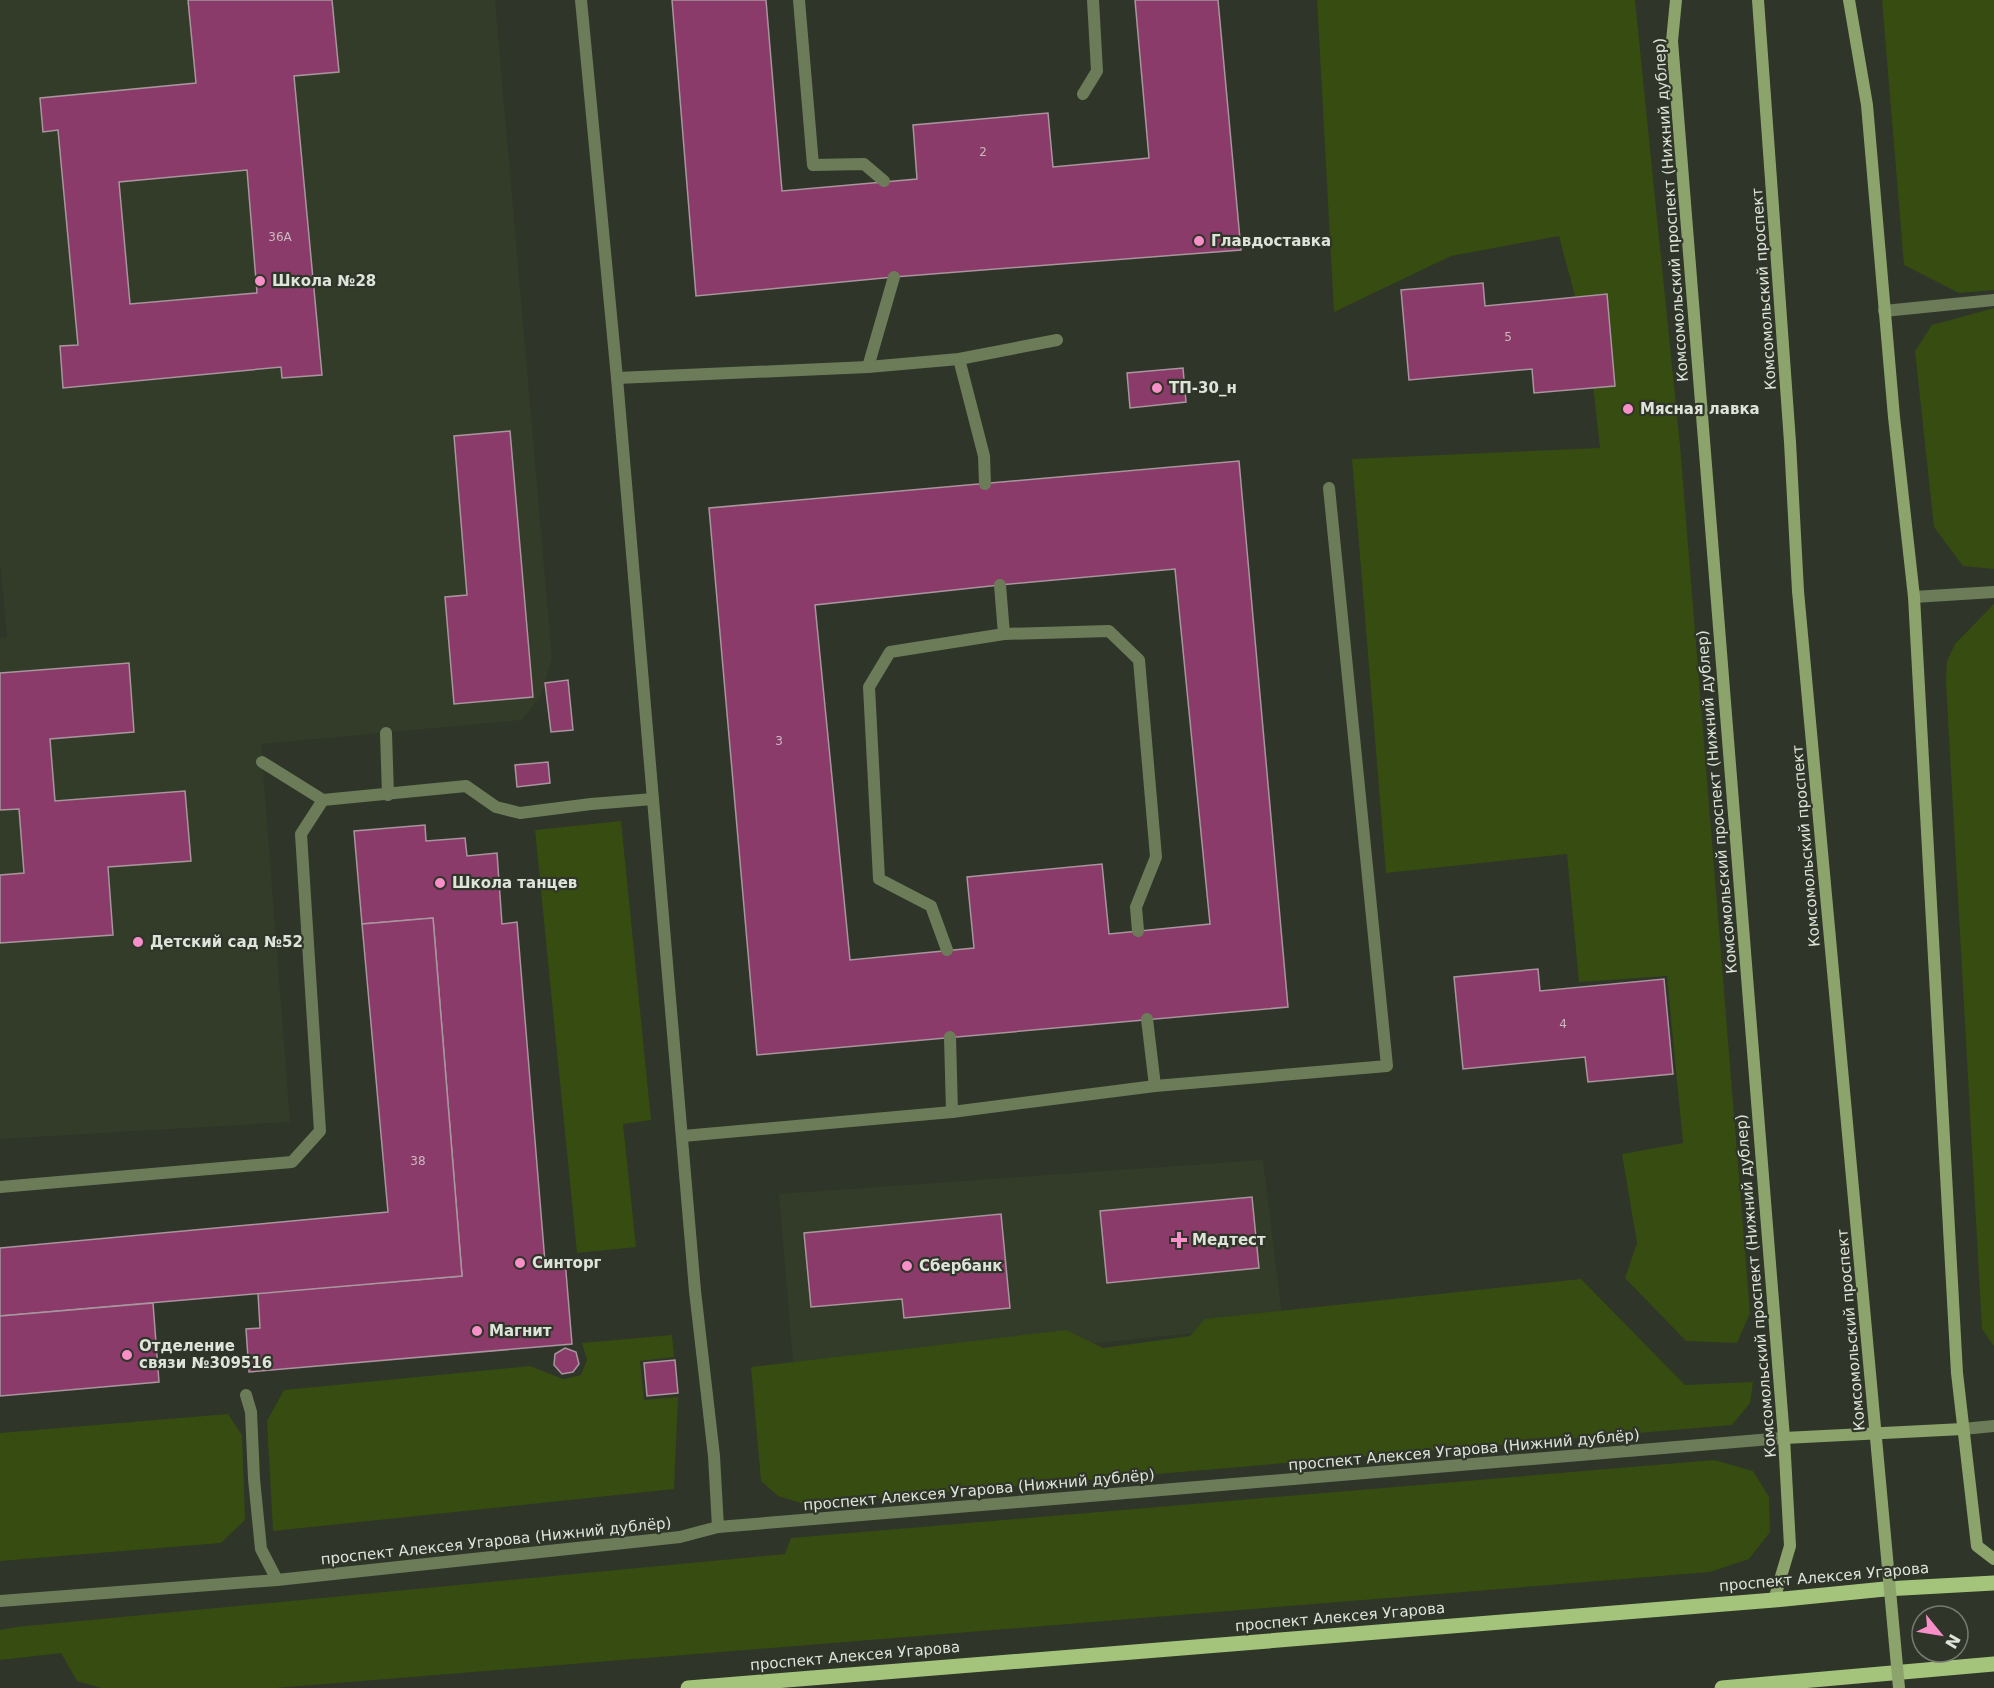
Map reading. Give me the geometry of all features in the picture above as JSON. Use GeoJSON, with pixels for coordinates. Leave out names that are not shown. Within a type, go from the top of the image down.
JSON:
{"type":"FeatureCollection","features":[{"type":"Feature","properties":{"kind":"main road","name":"проспект Алексея Угарова"},"geometry":{"type":"LineString","coordinates":[[688,1688],[1774,1600],[1885,1589],[1994,1583]]}},
{"type":"Feature","properties":{"kind":"main road"},"geometry":{"type":"LineString","coordinates":[[1722,1688],[1994,1664]]}},
{"type":"Feature","properties":{"kind":"street"},"geometry":{"type":"LineString","coordinates":[[581,0],[617,378],[695,1291],[714,1456],[718,1527]]}},
{"type":"Feature","properties":{"kind":"street"},"geometry":{"type":"LineString","coordinates":[[799,0],[813,165],[864,165],[884,181]]}},
{"type":"Feature","properties":{"kind":"street"},"geometry":{"type":"LineString","coordinates":[[1083,93],[1097,71],[1093,0]]}},
{"type":"Feature","properties":{"kind":"street","name":"Комсомольский проспект (Нижний дублер)"},"geometry":{"type":"LineString","coordinates":[[1676,0],[1672,41],[1784,1438],[1790,1546],[1774,1600]]}},
{"type":"Feature","properties":{"kind":"street","name":"Комсомольский проспект"},"geometry":{"type":"LineString","coordinates":[[1758,0],[1790,442],[1798,591],[1899,1688]]}},
{"type":"Feature","properties":{"kind":"street"},"geometry":{"type":"LineString","coordinates":[[1849,0],[1867,105],[1884,311],[1914,597],[1957,1373],[1977,1546],[1994,1558]]}},
{"type":"Feature","properties":{"kind":"street"},"geometry":{"type":"LineString","coordinates":[[868,367],[894,277]]}},
{"type":"Feature","properties":{"kind":"street"},"geometry":{"type":"LineString","coordinates":[[1884,311],[1994,300]]}},
{"type":"Feature","properties":{"kind":"street"},"geometry":{"type":"LineString","coordinates":[[617,378],[868,367],[959,359],[1057,340]]}},
{"type":"Feature","properties":{"kind":"street"},"geometry":{"type":"LineString","coordinates":[[959,359],[984,456],[985,484]]}},
{"type":"Feature","properties":{"kind":"street"},"geometry":{"type":"LineString","coordinates":[[683,1136],[952,1112],[1155,1086],[1387,1066],[1329,488]]}},
{"type":"Feature","properties":{"kind":"street"},"geometry":{"type":"LineString","coordinates":[[1000,585],[1004,634]]}},
{"type":"Feature","properties":{"kind":"street"},"geometry":{"type":"LineString","coordinates":[[1914,597],[1994,592]]}},
{"type":"Feature","properties":{"kind":"street"},"geometry":{"type":"LineString","coordinates":[[947,950],[931,906],[879,879],[869,687],[890,652],[1004,634],[1109,631],[1139,660],[1156,857],[1136,907],[1138,931]]}},
{"type":"Feature","properties":{"kind":"street"},"geometry":{"type":"LineString","coordinates":[[386,733],[388,795]]}},
{"type":"Feature","properties":{"kind":"street"},"geometry":{"type":"LineString","coordinates":[[262,762],[323,800],[466,786],[496,807],[520,813],[653,799]]}},
{"type":"Feature","properties":{"kind":"street"},"geometry":{"type":"LineString","coordinates":[[0,1186],[292,1162],[320,1131],[301,834],[323,800]]}},
{"type":"Feature","properties":{"kind":"street"},"geometry":{"type":"LineString","coordinates":[[1147,1019],[1155,1086]]}},
{"type":"Feature","properties":{"kind":"street"},"geometry":{"type":"LineString","coordinates":[[950,1037],[952,1112]]}},
{"type":"Feature","properties":{"kind":"street"},"geometry":{"type":"LineString","coordinates":[[246,1395],[251,1412],[254,1479],[261,1550],[277,1580]]}},
{"type":"Feature","properties":{"kind":"street"},"geometry":{"type":"LineString","coordinates":[[1963,1429],[1994,1426]]}},
{"type":"Feature","properties":{"kind":"street","name":"проспект Алексея Угарова (Нижний дублёр)"},"geometry":{"type":"LineString","coordinates":[[0,1601],[277,1580],[680,1537],[718,1527],[1784,1438],[1963,1429]]}},
{"type":"Feature","properties":{"kind":"shaded area","name":"Школа №28"},"geometry":{"type":"Polygon","coordinates":[[[0,0],[495,0],[552,659],[541,695],[522,720],[261,744],[290,1122],[0,1139],[0,638],[7,637],[0,563],[0,0]]]}},
{"type":"Feature","properties":{"kind":"shaded area"},"geometry":{"type":"Polygon","coordinates":[[[1263,1160],[1283,1324],[794,1374],[779,1194],[1263,1160]]]}},
{"type":"Feature","properties":{"kind":"green space"},"geometry":{"type":"Polygon","coordinates":[[[1317,0],[1635,0],[1680,445],[1750,1313],[1737,1343],[1686,1341],[1625,1278],[1637,1243],[1622,1154],[1683,1143],[1667,976],[1579,982],[1567,854],[1386,873],[1352,459],[1600,448],[1589,349],[1559,236],[1451,256],[1334,312],[1317,0]]]}},
{"type":"Feature","properties":{"kind":"green space"},"geometry":{"type":"Polygon","coordinates":[[[1882,0],[1994,0],[1994,290],[1959,293],[1904,265],[1882,0]]]}},
{"type":"Feature","properties":{"kind":"green space"},"geometry":{"type":"Polygon","coordinates":[[[1994,308],[1994,569],[1963,566],[1934,527],[1915,351],[1932,325],[1994,308]]]}},
{"type":"Feature","properties":{"kind":"green space"},"geometry":{"type":"Polygon","coordinates":[[[1994,604],[1994,1346],[1982,1329],[1946,683],[1947,661],[1955,644],[1994,604]]]}},
{"type":"Feature","properties":{"kind":"green space"},"geometry":{"type":"Polygon","coordinates":[[[621,821],[651,1120],[623,1124],[636,1247],[577,1253],[535,830],[621,821]]]}},
{"type":"Feature","properties":{"kind":"green space"},"geometry":{"type":"Polygon","coordinates":[[[1581,1279],[1685,1385],[1753,1382],[1750,1403],[1732,1425],[804,1504],[778,1496],[761,1481],[751,1367],[1066,1330],[1103,1348],[1190,1336],[1205,1319],[1581,1279]]]}},
{"type":"Feature","properties":{"kind":"green space"},"geometry":{"type":"Polygon","coordinates":[[[672,1335],[674,1357],[640,1361],[644,1400],[678,1397],[674,1489],[273,1531],[267,1421],[284,1390],[530,1366],[563,1379],[581,1375],[587,1360],[582,1343],[672,1335]]]}},
{"type":"Feature","properties":{"kind":"green space"},"geometry":{"type":"Polygon","coordinates":[[[228,1414],[242,1435],[245,1520],[221,1543],[0,1561],[0,1433],[228,1414]]]}},
{"type":"Feature","properties":{"kind":"green space"},"geometry":{"type":"Polygon","coordinates":[[[1714,1460],[1753,1471],[1769,1497],[1770,1532],[1749,1559],[1710,1572],[276,1688],[101,1688],[77,1681],[61,1653],[0,1660],[0,1630],[16,1627],[785,1554],[791,1538],[1714,1460]]]}},
{"type":"Feature","properties":{"kind":"building"},"geometry":{"type":"Polygon","coordinates":[[[188,0],[332,0],[339,72],[294,76],[322,375],[282,378],[281,367],[63,388],[60,346],[78,345],[58,130],[43,132],[40,98],[196,83],[188,0]],[[247,170],[119,182],[130,304],[257,293],[247,170]]]}},
{"type":"Feature","properties":{"kind":"building"},"geometry":{"type":"Polygon","coordinates":[[[672,0],[766,0],[782,191],[917,179],[913,125],[1048,113],[1053,167],[1149,158],[1135,0],[1218,0],[1241,250],[894,277],[696,296],[672,0]]]}},
{"type":"Feature","properties":{"kind":"building"},"geometry":{"type":"Polygon","coordinates":[[[1483,283],[1485,306],[1607,294],[1615,386],[1534,393],[1532,369],[1409,380],[1401,290],[1483,283]]]}},
{"type":"Feature","properties":{"kind":"building","name":"ТП-30_н"},"geometry":{"type":"Polygon","coordinates":[[[1183,368],[1186,402],[1130,408],[1127,373],[1183,368]]]}},
{"type":"Feature","properties":{"kind":"building"},"geometry":{"type":"Polygon","coordinates":[[[510,431],[533,697],[454,704],[445,597],[467,595],[454,436],[510,431]]]}},
{"type":"Feature","properties":{"kind":"building"},"geometry":{"type":"Polygon","coordinates":[[[1239,461],[1288,1007],[757,1055],[709,508],[1239,461]],[[1175,569],[815,605],[850,960],[974,948],[967,877],[1102,864],[1109,934],[1210,924],[1175,569]]]}},
{"type":"Feature","properties":{"kind":"building"},"geometry":{"type":"Polygon","coordinates":[[[129,663],[134,732],[50,739],[55,801],[185,791],[191,861],[108,867],[113,935],[0,943],[0,875],[24,873],[19,809],[0,810],[0,673],[129,663]]]}},
{"type":"Feature","properties":{"kind":"building"},"geometry":{"type":"Polygon","coordinates":[[[568,680],[573,730],[551,732],[545,683],[568,680]]]}},
{"type":"Feature","properties":{"kind":"building"},"geometry":{"type":"Polygon","coordinates":[[[548,762],[550,783],[517,787],[515,765],[548,762]]]}},
{"type":"Feature","properties":{"kind":"building"},"geometry":{"type":"Polygon","coordinates":[[[425,825],[426,841],[465,838],[467,856],[497,853],[502,924],[517,922],[545,1262],[565,1260],[572,1344],[249,1372],[246,1329],[260,1328],[258,1293],[462,1276],[433,918],[362,924],[354,831],[425,825]]]}},
{"type":"Feature","properties":{"kind":"building"},"geometry":{"type":"Polygon","coordinates":[[[433,918],[462,1276],[0,1316],[0,1248],[388,1212],[362,924],[433,918]]]}},
{"type":"Feature","properties":{"kind":"building"},"geometry":{"type":"Polygon","coordinates":[[[1538,969],[1540,991],[1664,979],[1673,1074],[1588,1082],[1585,1057],[1463,1069],[1454,977],[1538,969]]]}},
{"type":"Feature","properties":{"kind":"building","name":"Медтест"},"geometry":{"type":"Polygon","coordinates":[[[1252,1197],[1259,1268],[1107,1283],[1100,1211],[1252,1197]]]}},
{"type":"Feature","properties":{"kind":"building","name":"Сбербанк"},"geometry":{"type":"Polygon","coordinates":[[[1001,1214],[1010,1308],[904,1318],[902,1299],[811,1307],[804,1233],[1001,1214]]]}},
{"type":"Feature","properties":{"kind":"building"},"geometry":{"type":"Polygon","coordinates":[[[153,1303],[159,1382],[0,1396],[0,1316],[153,1303]]]}},
{"type":"Feature","properties":{"kind":"building"},"geometry":{"type":"Polygon","coordinates":[[[565,1348],[576,1352],[579,1364],[573,1372],[562,1374],[554,1365],[555,1354],[565,1348]]]}},
{"type":"Feature","properties":{"kind":"building"},"geometry":{"type":"Polygon","coordinates":[[[675,1360],[678,1393],[647,1396],[644,1363],[675,1360]]]}},
{"type":"Feature","properties":{"kind":"place","name":"Главдоставка"},"geometry":{"type":"Point","coordinates":[1199,241]}},
{"type":"Feature","properties":{"kind":"place","name":"Школа №28"},"geometry":{"type":"Point","coordinates":[260,281]}},
{"type":"Feature","properties":{"kind":"place","name":"ТП-30_н"},"geometry":{"type":"Point","coordinates":[1157,388]}},
{"type":"Feature","properties":{"kind":"place","name":"Мясная лавка"},"geometry":{"type":"Point","coordinates":[1628,409]}},
{"type":"Feature","properties":{"kind":"place","name":"Школа танцев"},"geometry":{"type":"Point","coordinates":[440,883]}},
{"type":"Feature","properties":{"kind":"place","name":"Детский сад №52"},"geometry":{"type":"Point","coordinates":[138,942]}},
{"type":"Feature","properties":{"kind":"place","name":"Медтест"},"geometry":{"type":"Point","coordinates":[1179,1240]}},
{"type":"Feature","properties":{"kind":"place","name":"Синторг"},"geometry":{"type":"Point","coordinates":[520,1263]}},
{"type":"Feature","properties":{"kind":"place","name":"Сбербанк"},"geometry":{"type":"Point","coordinates":[907,1266]}},
{"type":"Feature","properties":{"kind":"place","name":"Магнит"},"geometry":{"type":"Point","coordinates":[477,1331]}},
{"type":"Feature","properties":{"kind":"place","name":"Отделение связи №309516"},"geometry":{"type":"Point","coordinates":[127,1355]}}]}
